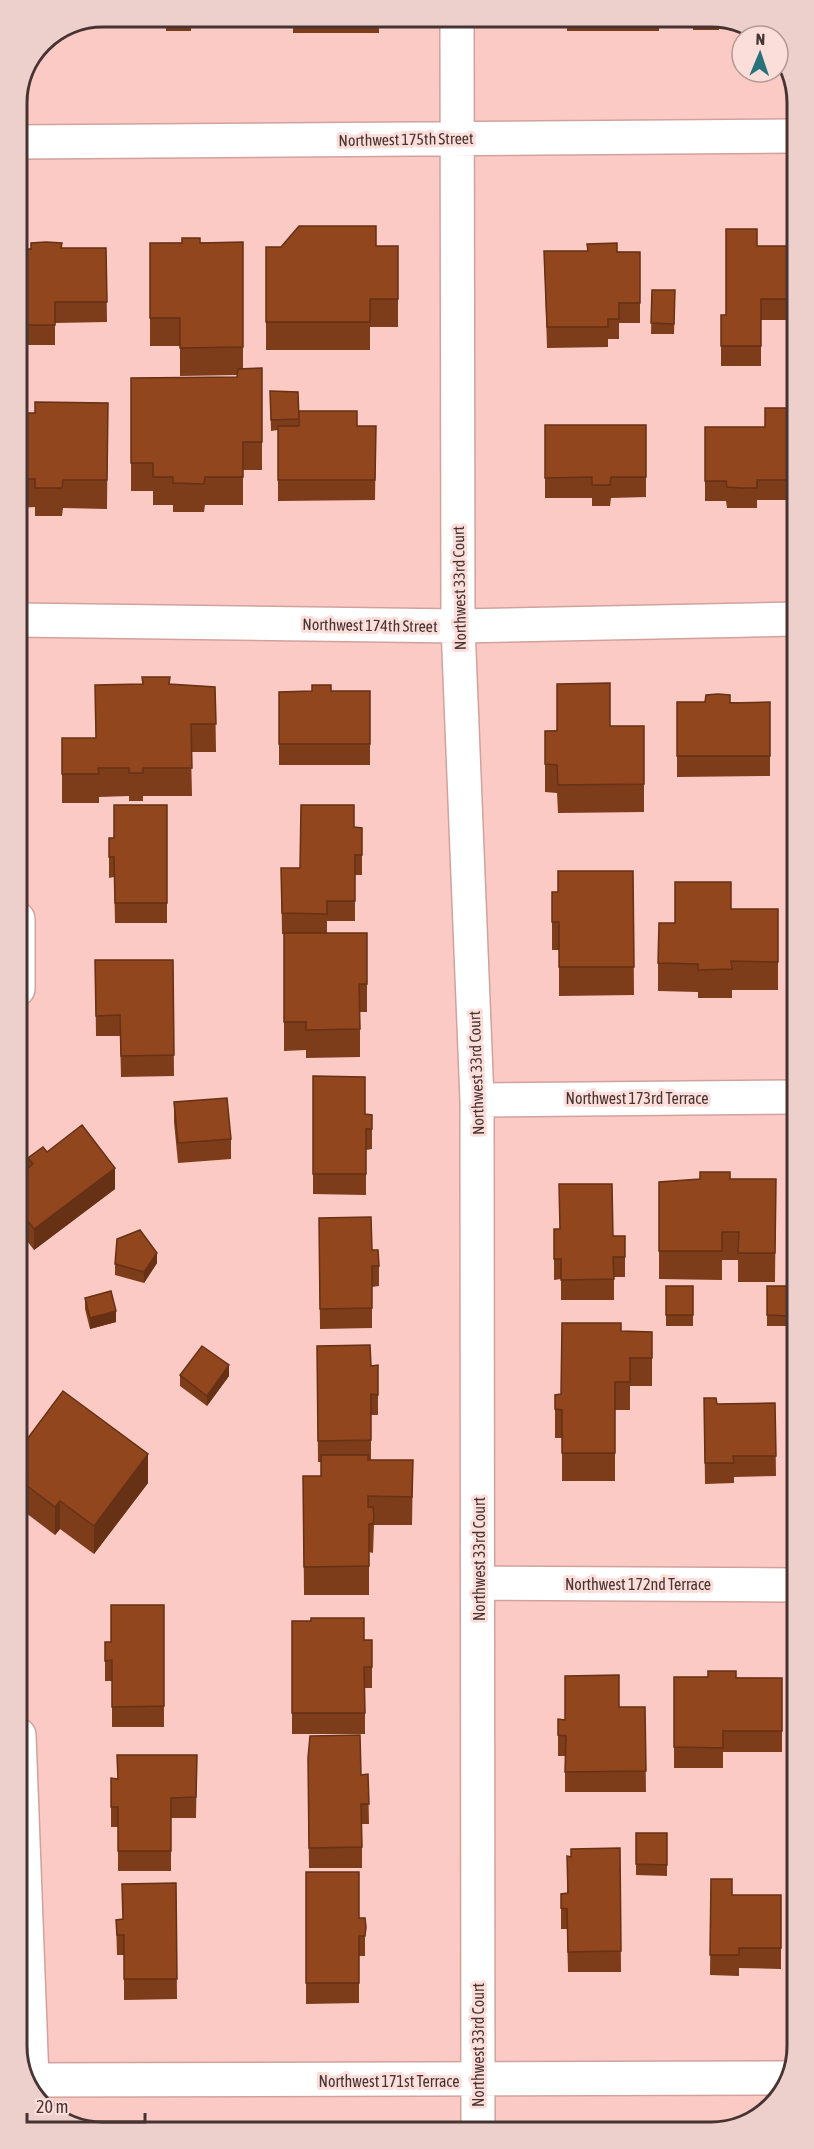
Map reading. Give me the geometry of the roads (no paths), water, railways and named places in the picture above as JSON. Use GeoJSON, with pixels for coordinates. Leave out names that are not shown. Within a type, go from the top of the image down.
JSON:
{"type":"FeatureCollection","features":[{"type":"Feature","properties":{"kind":"street","name":"Northwest 33rd Court"},"geometry":{"type":"LineString","coordinates":[[457,27],[458,626],[477,1100],[478,2122]]}},
{"type":"Feature","properties":{"kind":"street","name":"Northwest 175th Street"},"geometry":{"type":"LineString","coordinates":[[27,142],[787,136]]}},
{"type":"Feature","properties":{"kind":"street","name":"Northwest 174th Street"},"geometry":{"type":"LineString","coordinates":[[27,620],[458,626],[787,619]]}},
{"type":"Feature","properties":{"kind":"street","name":"Northwest 173rd Terrace"},"geometry":{"type":"LineString","coordinates":[[477,1100],[787,1097]]}},
{"type":"Feature","properties":{"kind":"street","name":"Northwest 172nd Terrace"},"geometry":{"type":"LineString","coordinates":[[479,1583],[787,1585]]}},
{"type":"Feature","properties":{"kind":"street"},"geometry":{"type":"LineString","coordinates":[[27,2011],[28,2058]]}},
{"type":"Feature","properties":{"kind":"street","name":"Northwest 171st Terrace"},"geometry":{"type":"LineString","coordinates":[[36,2080],[477,2081],[780,2078]]}}]}
